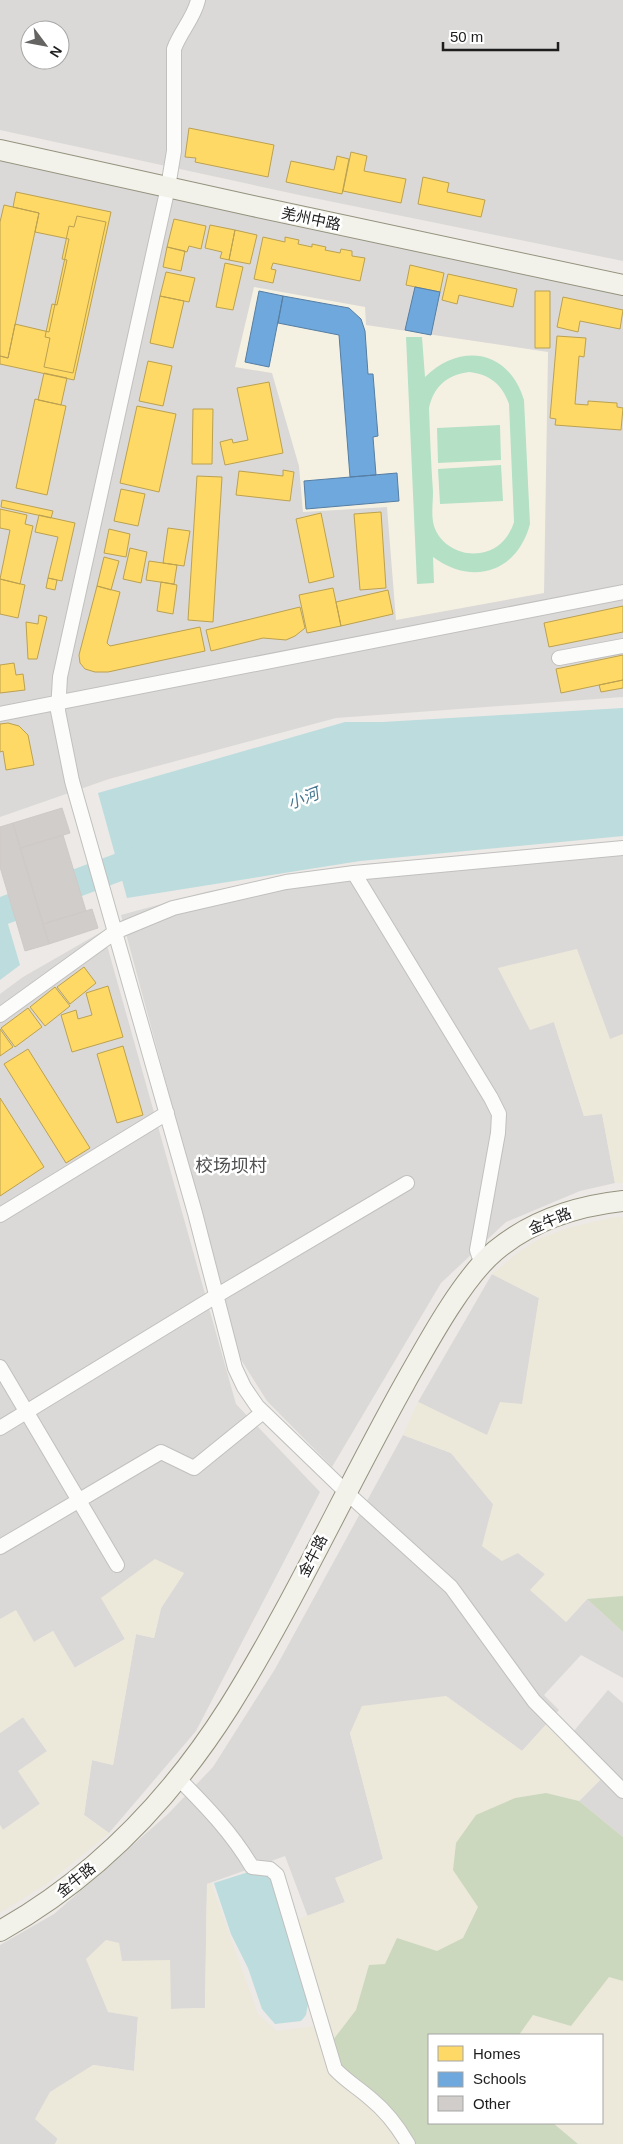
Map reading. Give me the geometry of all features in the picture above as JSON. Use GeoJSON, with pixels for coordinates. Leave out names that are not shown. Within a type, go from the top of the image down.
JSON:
{"type":"FeatureCollection","features":[{"type":"Feature","properties":{"kind":"main road","name":"羌州中路"},"geometry":{"type":"LineString","coordinates":[[0,138],[169,182],[623,285]]}},
{"type":"Feature","properties":{"kind":"main road","name":"羌州中路"},"geometry":{"type":"LineString","coordinates":[[0,150],[623,273]]}},
{"type":"Feature","properties":{"kind":"main road","name":"金牛路"},"geometry":{"type":"LineString","coordinates":[[0,1931],[50,1901],[98,1862],[142,1822],[178,1778],[229,1708],[261,1653],[415,1366],[451,1306],[482,1265],[507,1242],[540,1223],[579,1208],[623,1201]]}},
{"type":"Feature","properties":{"kind":"street"},"geometry":{"type":"LineString","coordinates":[[198,0],[190,19],[179,35],[174,49],[174,151],[169,182],[60,677],[58,711],[72,780],[167,1113],[235,1368],[244,1387],[263,1412],[346,1492],[451,1588],[534,1701],[623,1791]]}},
{"type":"Feature","properties":{"kind":"street"},"geometry":{"type":"LineString","coordinates":[[0,714],[623,592]]}},
{"type":"Feature","properties":{"kind":"street"},"geometry":{"type":"LineString","coordinates":[[558,658],[623,646]]}},
{"type":"Feature","properties":{"kind":"street"},"geometry":{"type":"LineString","coordinates":[[0,1015],[114,927],[173,908],[286,882],[354,873],[623,848]]}},
{"type":"Feature","properties":{"kind":"street"},"geometry":{"type":"LineString","coordinates":[[354,873],[499,1114],[498,1133],[477,1250],[482,1265]]}},
{"type":"Feature","properties":{"kind":"street"},"geometry":{"type":"LineString","coordinates":[[0,1215],[167,1113]]}},
{"type":"Feature","properties":{"kind":"street"},"geometry":{"type":"LineString","coordinates":[[0,1428],[216,1296],[407,1183]]}},
{"type":"Feature","properties":{"kind":"street"},"geometry":{"type":"LineString","coordinates":[[0,1367],[117,1566]]}},
{"type":"Feature","properties":{"kind":"street"},"geometry":{"type":"LineString","coordinates":[[0,1547],[161,1452],[194,1468],[263,1412]]}},
{"type":"Feature","properties":{"kind":"street"},"geometry":{"type":"LineString","coordinates":[[178,1778],[237,1842],[252,1867],[270,1869],[277,1875],[335,2069],[372,2099],[395,2122],[408,2144]]}},
{"type":"Feature","properties":{"kind":"shaded area"},"geometry":{"type":"Polygon","coordinates":[[[0,0],[623,0],[623,261],[304,196],[0,130],[0,0]]]}},
{"type":"Feature","properties":{"kind":"shaded area"},"geometry":{"type":"Polygon","coordinates":[[[0,155],[623,292],[623,697],[336,718],[109,779],[0,817],[0,155]]]}},
{"type":"Feature","properties":{"kind":"shaded area"},"geometry":{"type":"Polygon","coordinates":[[[254,287],[365,307],[366,325],[548,352],[544,593],[396,620],[387,507],[303,512],[299,466],[272,373],[235,367],[254,287]]]}},
{"type":"Feature","properties":{"kind":"shaded area"},"geometry":{"type":"Polygon","coordinates":[[[623,842],[623,1034],[611,1040],[554,1022],[584,1116],[602,1113],[615,1183],[580,1191],[506,1222],[441,1283],[332,1467],[267,1401],[240,1358],[121,915],[209,891],[366,864],[623,842]]]}},
{"type":"Feature","properties":{"kind":"shaded area"},"geometry":{"type":"Polygon","coordinates":[[[103,931],[236,1404],[320,1492],[196,1731],[109,1833],[84,1815],[92,1760],[113,1765],[136,1634],[154,1638],[161,1608],[184,1573],[102,1598],[125,1639],[74,1668],[53,1631],[34,1642],[0,1619],[0,994],[23,977],[103,931]]]}},
{"type":"Feature","properties":{"kind":"shaded area"},"geometry":{"type":"Polygon","coordinates":[[[577,949],[610,1039],[623,1034],[623,1183],[615,1183],[602,1114],[584,1116],[554,1022],[530,1030],[498,968],[577,949]]]}},
{"type":"Feature","properties":{"kind":"shaded area"},"geometry":{"type":"Polygon","coordinates":[[[614,1217],[623,1217],[623,1596],[587,1599],[566,1622],[530,1590],[545,1574],[518,1553],[502,1561],[482,1546],[493,1504],[451,1453],[403,1435],[418,1402],[487,1435],[500,1402],[522,1404],[539,1298],[492,1274],[520,1251],[541,1238],[568,1228],[614,1217]]]}},
{"type":"Feature","properties":{"kind":"shaded area"},"geometry":{"type":"Polygon","coordinates":[[[492,1274],[539,1298],[523,1404],[487,1436],[418,1402],[492,1274]]]}},
{"type":"Feature","properties":{"kind":"shaded area"},"geometry":{"type":"Polygon","coordinates":[[[403,1435],[451,1453],[493,1504],[518,1553],[545,1574],[566,1622],[587,1599],[623,1632],[623,1678],[581,1655],[544,1695],[559,1710],[522,1751],[446,1696],[350,1733],[383,1859],[336,1878],[345,1902],[308,1917],[285,1856],[207,1884],[205,2008],[171,2009],[122,1961],[106,1940],[138,2017],[134,2071],[93,2065],[55,2144],[0,2144],[0,1945],[54,1914],[168,1814],[213,1767],[275,1669],[403,1435]]]}},
{"type":"Feature","properties":{"kind":"shaded area"},"geometry":{"type":"Polygon","coordinates":[[[155,1559],[184,1573],[161,1608],[154,1638],[136,1634],[113,1765],[92,1760],[84,1815],[109,1833],[48,1883],[0,1913],[0,1825],[3,1830],[40,1804],[18,1771],[47,1751],[23,1717],[0,1733],[0,1619],[16,1610],[34,1642],[53,1631],[75,1668],[125,1639],[101,1598],[155,1559]]]}},
{"type":"Feature","properties":{"kind":"shaded area"},"geometry":{"type":"Polygon","coordinates":[[[608,1690],[623,1703],[623,1837],[579,1801],[600,1780],[563,1744],[608,1690]]]}},
{"type":"Feature","properties":{"kind":"shaded area"},"geometry":{"type":"Polygon","coordinates":[[[446,1696],[522,1751],[546,1725],[600,1780],[579,1801],[546,1793],[515,1798],[456,1843],[453,1869],[478,1907],[463,1938],[437,1951],[397,1938],[385,1965],[369,1965],[356,2010],[333,2040],[298,1919],[345,1902],[335,1878],[383,1859],[350,1733],[362,1706],[446,1696]]]}},
{"type":"Feature","properties":{"kind":"shaded area"},"geometry":{"type":"Polygon","coordinates":[[[23,1717],[47,1751],[41,1803],[3,1830],[0,1825],[0,1733],[23,1717]]]}},
{"type":"Feature","properties":{"kind":"shaded area"},"geometry":{"type":"Polygon","coordinates":[[[211,1883],[258,2014],[277,2031],[315,2026],[402,2144],[55,2144],[59,2140],[35,2119],[50,2092],[93,2065],[134,2071],[138,2017],[108,2012],[86,1959],[106,1940],[119,1943],[122,1961],[170,1960],[171,2009],[205,2008],[207,1884],[211,1883]]]}},
{"type":"Feature","properties":{"kind":"shaded area"},"geometry":{"type":"Polygon","coordinates":[[[609,1976],[623,1981],[623,2144],[578,2144],[554,2124],[603,2124],[603,2034],[520,2034],[533,2015],[571,2026],[609,1976]]]}},
{"type":"Feature","properties":{"kind":"green space"},"geometry":{"type":"Polygon","coordinates":[[[406,337],[422,337],[425,377],[439,366],[454,359],[468,356],[482,357],[496,362],[507,370],[517,383],[524,400],[530,524],[524,541],[515,554],[504,564],[491,570],[463,571],[448,566],[433,557],[434,583],[417,584],[406,337]],[[469,372],[448,379],[434,394],[429,408],[434,526],[446,544],[466,553],[486,552],[497,547],[506,538],[514,522],[509,404],[503,391],[494,381],[469,372]]]}},
{"type":"Feature","properties":{"kind":"green space"},"geometry":{"type":"Polygon","coordinates":[[[500,425],[501,460],[438,463],[437,428],[500,425]]]}},
{"type":"Feature","properties":{"kind":"green space"},"geometry":{"type":"Polygon","coordinates":[[[501,465],[503,501],[440,504],[438,469],[501,465]]]}},
{"type":"Feature","properties":{"kind":"green space"},"geometry":{"type":"Polygon","coordinates":[[[623,1596],[623,1632],[587,1599],[623,1596]]]}},
{"type":"Feature","properties":{"kind":"green space"},"geometry":{"type":"Polygon","coordinates":[[[546,1793],[579,1801],[623,1837],[623,1981],[609,1977],[571,2026],[533,2015],[520,2034],[428,2034],[428,2124],[554,2124],[578,2144],[415,2144],[341,2067],[333,2040],[356,2010],[369,1965],[385,1964],[397,1938],[437,1951],[463,1938],[478,1907],[453,1870],[456,1843],[476,1815],[515,1798],[546,1793]]]}},
{"type":"Feature","properties":{"kind":"water"},"geometry":{"type":"Polygon","coordinates":[[[623,708],[623,836],[360,861],[127,898],[98,793],[345,722],[383,722],[623,708]]]}},
{"type":"Feature","properties":{"kind":"water"},"geometry":{"type":"Polygon","coordinates":[[[0,897],[20,965],[0,980],[0,897]]]}},
{"type":"Feature","properties":{"kind":"water"},"geometry":{"type":"Polygon","coordinates":[[[255,1870],[272,1877],[308,2003],[306,2015],[301,2021],[275,2024],[262,2009],[248,1968],[231,1934],[214,1883],[255,1870]]]}},
{"type":"Feature","properties":{"kind":"building: Homes"},"geometry":{"type":"Polygon","coordinates":[[[189,128],[274,145],[268,177],[195,162],[196,158],[185,157],[189,128]]]}},
{"type":"Feature","properties":{"kind":"building: Homes"},"geometry":{"type":"Polygon","coordinates":[[[351,152],[367,156],[364,171],[406,179],[401,203],[343,191],[351,152]]]}},
{"type":"Feature","properties":{"kind":"building: Homes"},"geometry":{"type":"Polygon","coordinates":[[[337,156],[349,159],[342,194],[286,182],[291,161],[334,170],[337,156]]]}},
{"type":"Feature","properties":{"kind":"building: Homes"},"geometry":{"type":"Polygon","coordinates":[[[423,177],[449,183],[447,192],[485,200],[481,217],[418,204],[423,177]]]}},
{"type":"Feature","properties":{"kind":"building: Homes"},"geometry":{"type":"Polygon","coordinates":[[[16,192],[111,212],[74,380],[0,364],[0,356],[8,358],[15,324],[49,332],[69,239],[35,232],[39,213],[13,207],[16,192]]]}},
{"type":"Feature","properties":{"kind":"building: Homes"},"geometry":{"type":"Polygon","coordinates":[[[4,205],[39,213],[8,358],[0,356],[0,222],[4,205]]]}},
{"type":"Feature","properties":{"kind":"building: Homes"},"geometry":{"type":"Polygon","coordinates":[[[77,216],[106,222],[73,373],[44,367],[50,338],[45,337],[52,304],[57,305],[67,260],[62,259],[69,226],[74,227],[77,216]]]}},
{"type":"Feature","properties":{"kind":"building: Homes"},"geometry":{"type":"Polygon","coordinates":[[[174,219],[206,226],[201,249],[189,246],[187,252],[167,247],[174,219]]]}},
{"type":"Feature","properties":{"kind":"building: Homes"},"geometry":{"type":"Polygon","coordinates":[[[210,225],[235,230],[229,260],[220,258],[222,252],[205,248],[210,225]]]}},
{"type":"Feature","properties":{"kind":"building: Homes"},"geometry":{"type":"Polygon","coordinates":[[[235,230],[257,235],[250,264],[229,260],[235,230]]]}},
{"type":"Feature","properties":{"kind":"building: Homes"},"geometry":{"type":"Polygon","coordinates":[[[263,237],[285,242],[285,237],[299,240],[298,244],[326,247],[325,250],[340,253],[341,249],[352,251],[352,256],[365,258],[360,281],[273,263],[271,269],[276,270],[273,283],[254,279],[263,237]]]}},
{"type":"Feature","properties":{"kind":"building: Homes"},"geometry":{"type":"Polygon","coordinates":[[[167,247],[185,251],[181,271],[163,267],[167,247]]]}},
{"type":"Feature","properties":{"kind":"building: Homes"},"geometry":{"type":"Polygon","coordinates":[[[225,263],[243,267],[233,310],[216,307],[225,263]]]}},
{"type":"Feature","properties":{"kind":"building: Homes"},"geometry":{"type":"Polygon","coordinates":[[[410,265],[444,273],[440,292],[406,285],[410,265]]]}},
{"type":"Feature","properties":{"kind":"building: Homes"},"geometry":{"type":"Polygon","coordinates":[[[166,272],[195,278],[189,302],[160,296],[166,272]]]}},
{"type":"Feature","properties":{"kind":"building: Homes"},"geometry":{"type":"Polygon","coordinates":[[[448,274],[517,289],[513,307],[459,295],[457,304],[442,300],[448,274]]]}},
{"type":"Feature","properties":{"kind":"building: Homes"},"geometry":{"type":"Polygon","coordinates":[[[535,291],[550,291],[550,348],[535,348],[535,291]]]}},
{"type":"Feature","properties":{"kind":"building: Homes"},"geometry":{"type":"Polygon","coordinates":[[[160,296],[184,301],[173,348],[150,343],[160,296]]]}},
{"type":"Feature","properties":{"kind":"building: Homes"},"geometry":{"type":"Polygon","coordinates":[[[563,297],[623,310],[620,329],[580,321],[578,332],[557,327],[563,297]]]}},
{"type":"Feature","properties":{"kind":"building: Homes"},"geometry":{"type":"Polygon","coordinates":[[[557,336],[586,338],[584,357],[579,356],[575,404],[588,405],[588,401],[617,403],[617,407],[623,408],[621,430],[555,425],[556,419],[550,418],[557,336]]]}},
{"type":"Feature","properties":{"kind":"building: Homes"},"geometry":{"type":"Polygon","coordinates":[[[148,361],[172,366],[163,406],[139,401],[148,361]]]}},
{"type":"Feature","properties":{"kind":"building: Homes"},"geometry":{"type":"Polygon","coordinates":[[[44,373],[67,378],[61,405],[38,400],[44,373]]]}},
{"type":"Feature","properties":{"kind":"building: Homes"},"geometry":{"type":"Polygon","coordinates":[[[269,382],[283,453],[225,465],[220,442],[232,439],[233,443],[248,440],[237,388],[269,382]]]}},
{"type":"Feature","properties":{"kind":"building: Homes"},"geometry":{"type":"Polygon","coordinates":[[[35,399],[66,406],[47,495],[16,488],[35,399]]]}},
{"type":"Feature","properties":{"kind":"building: Homes"},"geometry":{"type":"Polygon","coordinates":[[[137,406],[176,414],[159,492],[120,483],[137,406]]]}},
{"type":"Feature","properties":{"kind":"building: Homes"},"geometry":{"type":"Polygon","coordinates":[[[193,409],[213,409],[212,464],[192,464],[193,409]]]}},
{"type":"Feature","properties":{"kind":"building: Homes"},"geometry":{"type":"Polygon","coordinates":[[[283,470],[294,472],[290,501],[236,495],[239,471],[283,476],[283,470]]]}},
{"type":"Feature","properties":{"kind":"building: Homes"},"geometry":{"type":"Polygon","coordinates":[[[197,476],[222,477],[213,622],[188,620],[197,476]]]}},
{"type":"Feature","properties":{"kind":"building: Homes"},"geometry":{"type":"Polygon","coordinates":[[[121,489],[145,494],[138,526],[114,521],[121,489]]]}},
{"type":"Feature","properties":{"kind":"building: Homes"},"geometry":{"type":"Polygon","coordinates":[[[2,500],[53,511],[51,518],[1,507],[2,500]]]}},
{"type":"Feature","properties":{"kind":"building: Homes"},"geometry":{"type":"Polygon","coordinates":[[[0,509],[27,515],[25,524],[33,526],[20,584],[0,579],[10,530],[0,528],[0,509]]]}},
{"type":"Feature","properties":{"kind":"building: Homes"},"geometry":{"type":"Polygon","coordinates":[[[381,512],[386,588],[360,590],[354,514],[381,512]]]}},
{"type":"Feature","properties":{"kind":"building: Homes"},"geometry":{"type":"Polygon","coordinates":[[[321,513],[334,577],[309,583],[296,519],[321,513]]]}},
{"type":"Feature","properties":{"kind":"building: Homes"},"geometry":{"type":"Polygon","coordinates":[[[39,515],[75,523],[62,581],[48,578],[58,537],[35,532],[39,515]]]}},
{"type":"Feature","properties":{"kind":"building: Homes"},"geometry":{"type":"Polygon","coordinates":[[[168,528],[190,531],[184,566],[163,563],[168,528]]]}},
{"type":"Feature","properties":{"kind":"building: Homes"},"geometry":{"type":"Polygon","coordinates":[[[109,529],[130,534],[126,557],[104,553],[109,529]]]}},
{"type":"Feature","properties":{"kind":"building: Homes"},"geometry":{"type":"Polygon","coordinates":[[[130,548],[147,552],[141,583],[123,579],[130,548]]]}},
{"type":"Feature","properties":{"kind":"building: Homes"},"geometry":{"type":"Polygon","coordinates":[[[104,557],[119,561],[111,590],[97,586],[104,557]]]}},
{"type":"Feature","properties":{"kind":"building: Homes"},"geometry":{"type":"Polygon","coordinates":[[[149,561],[177,565],[174,584],[146,580],[149,561]]]}},
{"type":"Feature","properties":{"kind":"building: Homes"},"geometry":{"type":"Polygon","coordinates":[[[48,578],[57,580],[55,590],[46,588],[48,578]]]}},
{"type":"Feature","properties":{"kind":"building: Homes"},"geometry":{"type":"Polygon","coordinates":[[[0,579],[25,585],[18,618],[0,614],[0,579]]]}},
{"type":"Feature","properties":{"kind":"building: Homes"},"geometry":{"type":"Polygon","coordinates":[[[161,582],[177,585],[173,614],[157,611],[161,582]]]}},
{"type":"Feature","properties":{"kind":"building: Homes"},"geometry":{"type":"Polygon","coordinates":[[[97,586],[120,592],[107,643],[110,646],[200,627],[205,651],[108,672],[95,672],[85,669],[80,663],[79,655],[97,586]]]}},
{"type":"Feature","properties":{"kind":"building: Homes"},"geometry":{"type":"Polygon","coordinates":[[[333,588],[341,626],[307,633],[299,595],[333,588]]]}},
{"type":"Feature","properties":{"kind":"building: Homes"},"geometry":{"type":"Polygon","coordinates":[[[388,590],[393,614],[341,626],[336,602],[388,590]]]}},
{"type":"Feature","properties":{"kind":"building: Homes"},"geometry":{"type":"Polygon","coordinates":[[[623,606],[623,632],[549,647],[544,623],[623,606]]]}},
{"type":"Feature","properties":{"kind":"building: Homes"},"geometry":{"type":"Polygon","coordinates":[[[300,607],[305,628],[295,636],[286,640],[263,638],[211,651],[206,630],[300,607]]]}},
{"type":"Feature","properties":{"kind":"building: Homes"},"geometry":{"type":"Polygon","coordinates":[[[39,615],[47,617],[37,659],[28,659],[26,622],[38,624],[39,615]]]}},
{"type":"Feature","properties":{"kind":"building: Homes"},"geometry":{"type":"Polygon","coordinates":[[[623,655],[623,680],[561,693],[556,669],[623,655]]]}},
{"type":"Feature","properties":{"kind":"building: Homes"},"geometry":{"type":"Polygon","coordinates":[[[14,663],[16,675],[23,674],[25,690],[0,693],[0,665],[14,663]]]}},
{"type":"Feature","properties":{"kind":"building: Homes"},"geometry":{"type":"Polygon","coordinates":[[[623,680],[623,688],[601,692],[599,685],[623,680]]]}},
{"type":"Feature","properties":{"kind":"building: Homes"},"geometry":{"type":"Polygon","coordinates":[[[8,723],[19,726],[28,735],[34,765],[6,770],[3,751],[0,752],[0,724],[8,723]]]}},
{"type":"Feature","properties":{"kind":"building: Homes"},"geometry":{"type":"Polygon","coordinates":[[[84,967],[96,983],[70,1004],[57,987],[84,967]]]}},
{"type":"Feature","properties":{"kind":"building: Homes"},"geometry":{"type":"Polygon","coordinates":[[[108,986],[123,1037],[72,1052],[61,1015],[76,1010],[78,1019],[92,1015],[86,993],[108,986]]]}},
{"type":"Feature","properties":{"kind":"building: Homes"},"geometry":{"type":"Polygon","coordinates":[[[55,987],[70,1006],[45,1026],[30,1007],[55,987]]]}},
{"type":"Feature","properties":{"kind":"building: Homes"},"geometry":{"type":"Polygon","coordinates":[[[28,1008],[42,1027],[15,1047],[1,1028],[28,1008]]]}},
{"type":"Feature","properties":{"kind":"building: Homes"},"geometry":{"type":"Polygon","coordinates":[[[0,1029],[13,1047],[0,1056],[0,1029]]]}},
{"type":"Feature","properties":{"kind":"building: Homes"},"geometry":{"type":"Polygon","coordinates":[[[123,1046],[143,1115],[117,1123],[97,1054],[123,1046]]]}},
{"type":"Feature","properties":{"kind":"building: Homes"},"geometry":{"type":"Polygon","coordinates":[[[28,1049],[90,1148],[66,1163],[4,1064],[28,1049]]]}},
{"type":"Feature","properties":{"kind":"building: Homes"},"geometry":{"type":"Polygon","coordinates":[[[0,1098],[44,1167],[0,1196],[0,1098]]]}},
{"type":"Feature","properties":{"kind":"building: Schools"},"geometry":{"type":"Polygon","coordinates":[[[415,287],[440,292],[431,335],[405,330],[415,287]]]}},
{"type":"Feature","properties":{"kind":"building: Schools"},"geometry":{"type":"Polygon","coordinates":[[[259,291],[283,296],[269,367],[245,362],[259,291]]]}},
{"type":"Feature","properties":{"kind":"building: Schools"},"geometry":{"type":"Polygon","coordinates":[[[283,296],[349,308],[361,319],[365,331],[368,374],[373,374],[378,436],[373,437],[376,475],[350,477],[339,335],[278,323],[283,296]]]}},
{"type":"Feature","properties":{"kind":"building: Schools"},"geometry":{"type":"Polygon","coordinates":[[[397,473],[399,501],[306,509],[304,481],[397,473]]]}},
{"type":"Feature","properties":{"kind":"building: Other"},"geometry":{"type":"Polygon","coordinates":[[[62,808],[70,833],[20,848],[13,823],[62,808]]]}},
{"type":"Feature","properties":{"kind":"building: Other"},"geometry":{"type":"Polygon","coordinates":[[[13,823],[49,944],[25,951],[0,867],[0,827],[13,823]]]}},
{"type":"Feature","properties":{"kind":"building: Other"},"geometry":{"type":"Polygon","coordinates":[[[63,835],[86,911],[43,924],[20,848],[63,835]]]}},
{"type":"Feature","properties":{"kind":"building: Other"},"geometry":{"type":"Polygon","coordinates":[[[92,909],[98,928],[49,944],[43,924],[92,909]]]}},
{"type":"Feature","properties":{"kind":"waterway","name":"小河"},"geometry":{"type":"LineString","coordinates":[[0,912],[154,854]]}},
{"type":"Feature","properties":{"kind":"district","name":"校场坝村"},"geometry":{"type":"Point","coordinates":[231,1166]}}]}
